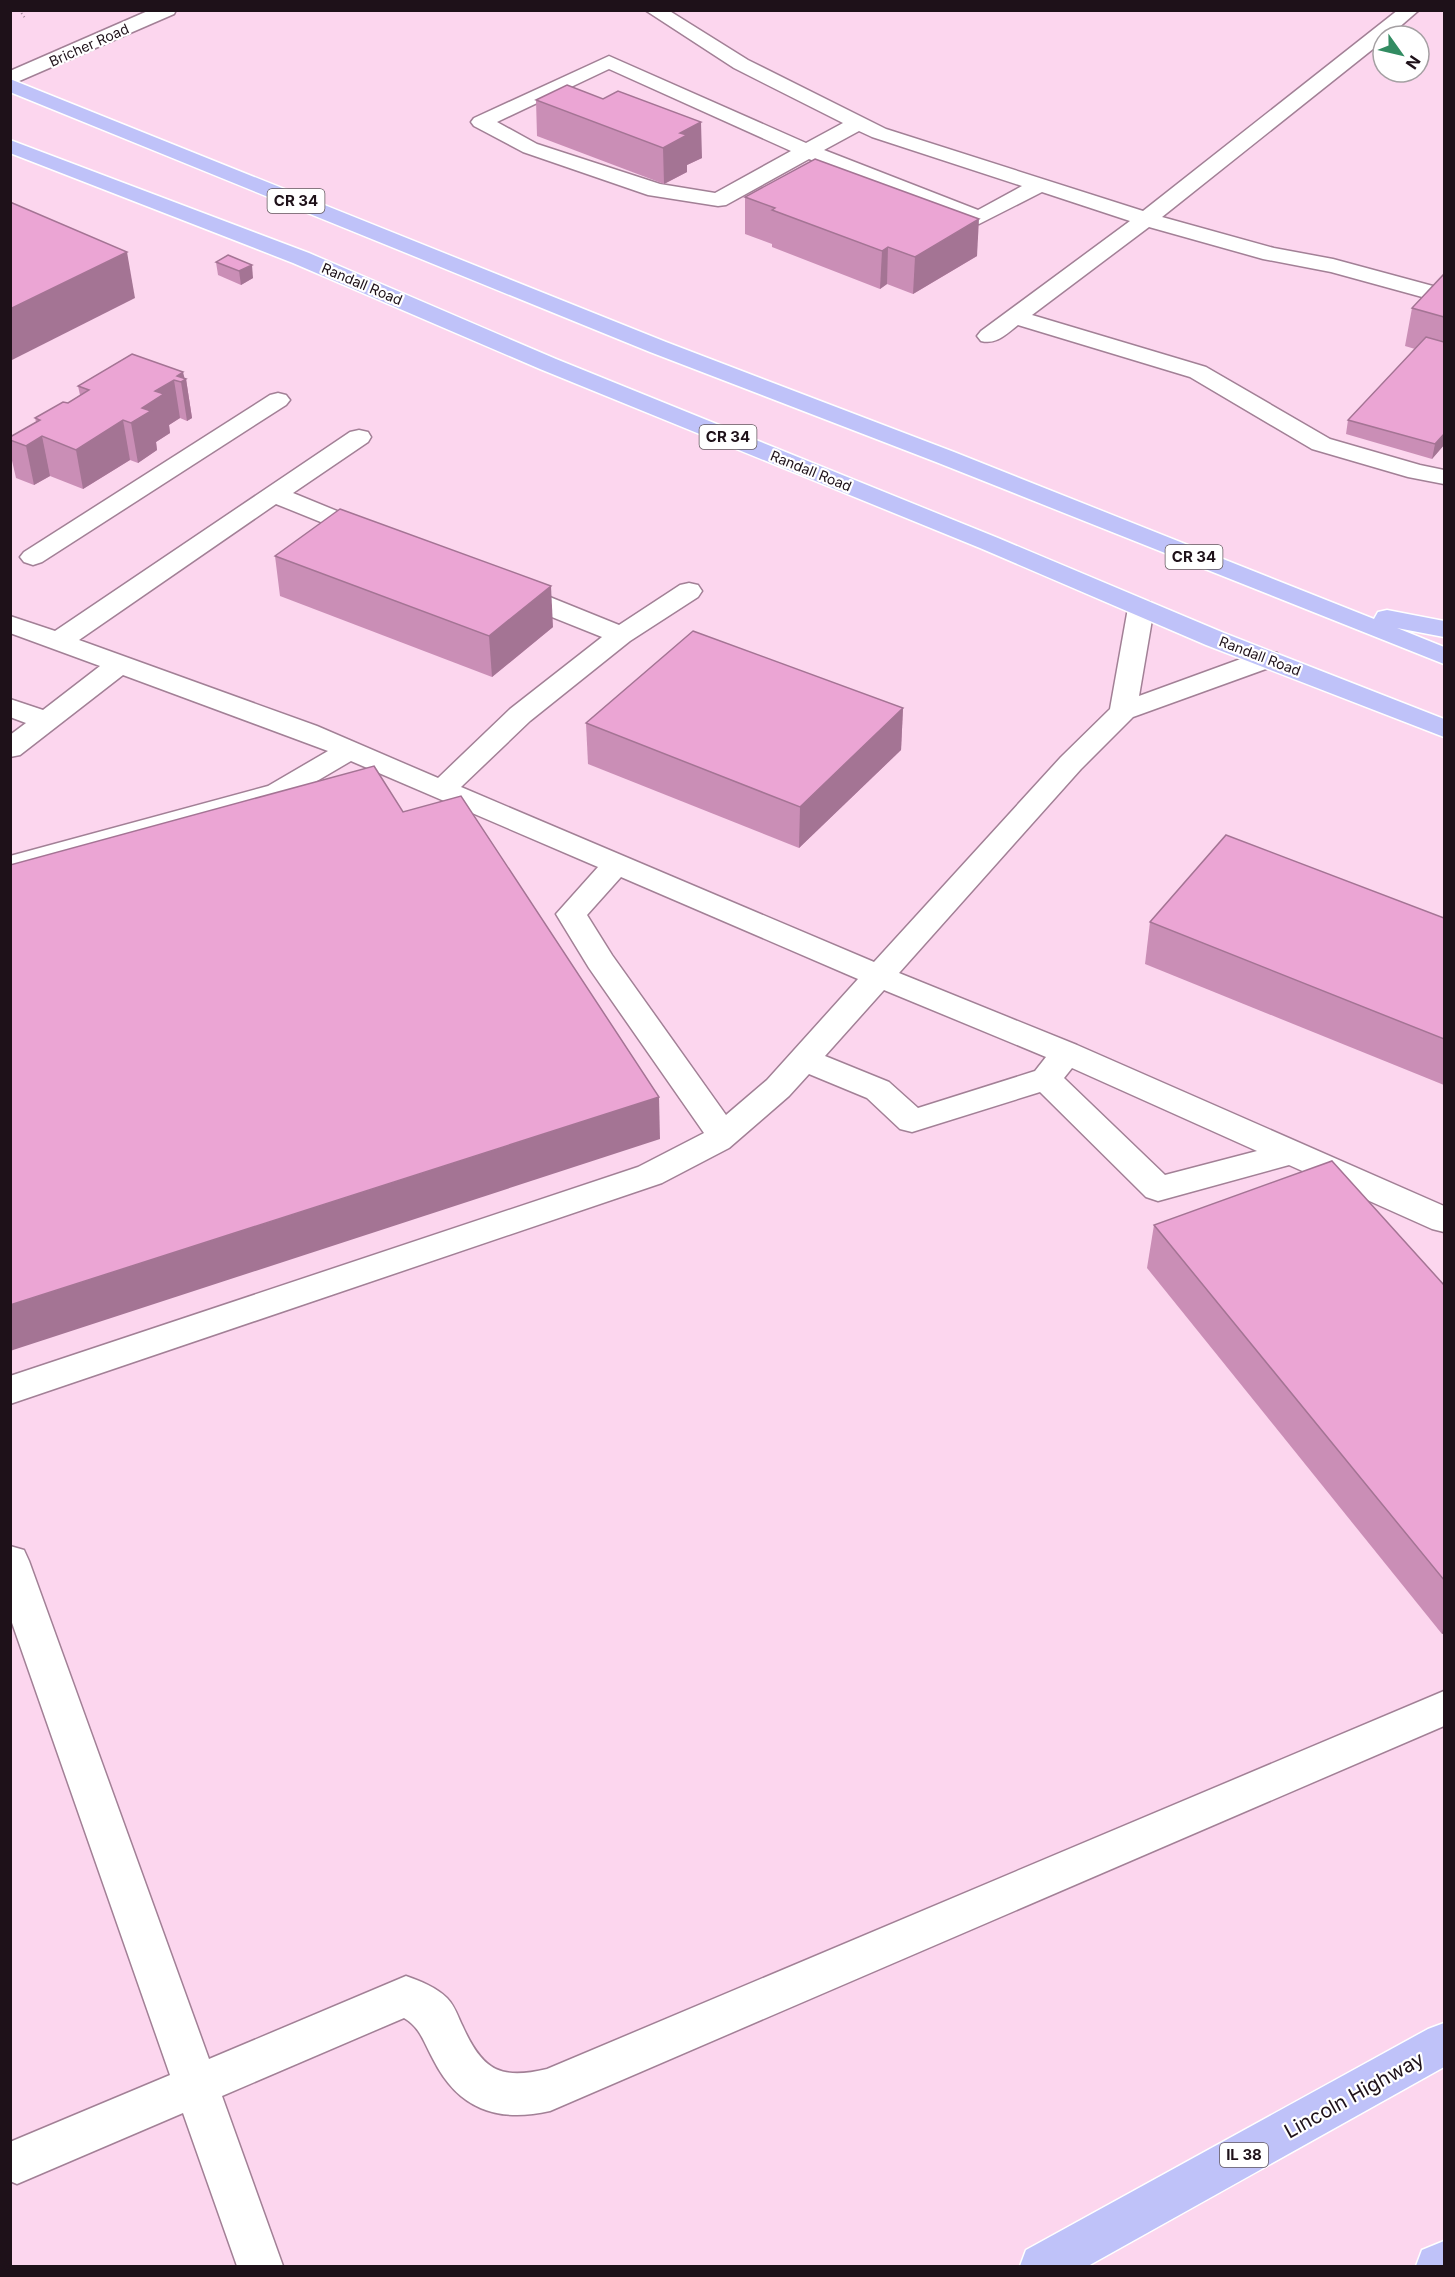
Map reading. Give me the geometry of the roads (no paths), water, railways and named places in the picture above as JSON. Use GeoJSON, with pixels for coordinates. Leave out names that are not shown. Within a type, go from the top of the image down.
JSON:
{"type":"FeatureCollection","features":[{"type":"Feature","properties":{"kind":"main road","name":"CR 34"},"geometry":{"type":"LineString","coordinates":[[10,85],[647,343],[945,457],[1444,656]]}},
{"type":"Feature","properties":{"kind":"main road","name":"Randall Road"},"geometry":{"type":"LineString","coordinates":[[10,146],[301,258],[548,364],[1141,608],[1444,729]]}},
{"type":"Feature","properties":{"kind":"main road"},"geometry":{"type":"LineString","coordinates":[[1312,604],[1444,629]]}},
{"type":"Feature","properties":{"kind":"main road","name":"Lincoln Highway"},"geometry":{"type":"LineString","coordinates":[[1042,2266],[1444,2044]]}},
{"type":"Feature","properties":{"kind":"main road"},"geometry":{"type":"LineString","coordinates":[[1439,2266],[1444,2264]]}},
{"type":"Feature","properties":{"kind":"street","name":"Bricher Road"},"geometry":{"type":"LineString","coordinates":[[10,78],[167,10]]}},
{"type":"Feature","properties":{"kind":"street"},"geometry":{"type":"LineString","coordinates":[[654,10],[741,64],[879,133],[1146,219],[1270,254],[1333,266],[1444,296]]}},
{"type":"Feature","properties":{"kind":"street"},"geometry":{"type":"LineString","coordinates":[[989,336],[1146,219],[1410,10]]}},
{"type":"Feature","properties":{"kind":"street","name":"Bricher Road"},"geometry":{"type":"LineString","coordinates":[[10,78],[108,16]]}},
{"type":"Feature","properties":{"kind":"street"},"geometry":{"type":"LineString","coordinates":[[858,123],[805,150],[718,200],[656,190],[530,148],[481,122],[609,62],[805,150],[979,218],[1038,186]]}},
{"type":"Feature","properties":{"kind":"street"},"geometry":{"type":"LineString","coordinates":[[1016,317],[1197,372],[1321,444],[1417,472],[1444,477]]}},
{"type":"Feature","properties":{"kind":"street"},"geometry":{"type":"LineString","coordinates":[[33,557],[278,400]]}},
{"type":"Feature","properties":{"kind":"street"},"geometry":{"type":"LineString","coordinates":[[59,641],[359,437]]}},
{"type":"Feature","properties":{"kind":"street"},"geometry":{"type":"LineString","coordinates":[[275,495],[394,543]]}},
{"type":"Feature","properties":{"kind":"street"},"geometry":{"type":"LineString","coordinates":[[491,582],[621,635]]}},
{"type":"Feature","properties":{"kind":"street"},"geometry":{"type":"LineString","coordinates":[[442,790],[520,715],[621,635],[689,591]]}},
{"type":"Feature","properties":{"kind":"street"},"geometry":{"type":"LineString","coordinates":[[1123,711],[1141,608]]}},
{"type":"Feature","properties":{"kind":"street"},"geometry":{"type":"LineString","coordinates":[[10,624],[307,732],[878,976],[1066,1053],[1442,1221]]}},
{"type":"Feature","properties":{"kind":"street"},"geometry":{"type":"LineString","coordinates":[[10,1390],[650,1175],[723,1135],[778,1088],[1071,763],[1123,711],[1267,659]]}},
{"type":"Feature","properties":{"kind":"street"},"geometry":{"type":"LineString","coordinates":[[10,749],[120,664]]}},
{"type":"Feature","properties":{"kind":"street"},"geometry":{"type":"LineString","coordinates":[[10,707],[47,721]]}},
{"type":"Feature","properties":{"kind":"street"},"geometry":{"type":"LineString","coordinates":[[10,864],[278,792],[350,750]]}},
{"type":"Feature","properties":{"kind":"street"},"geometry":{"type":"LineString","coordinates":[[617,864],[571,914],[600,961],[723,1135]]}},
{"type":"Feature","properties":{"kind":"street"},"geometry":{"type":"LineString","coordinates":[[804,1060],[878,1090],[912,1121],[1046,1079],[1066,1053]]}},
{"type":"Feature","properties":{"kind":"street"},"geometry":{"type":"LineString","coordinates":[[1046,1079],[1158,1189],[1291,1153]]}},
{"type":"Feature","properties":{"kind":"street"},"geometry":{"type":"LineString","coordinates":[[10,1561],[260,2266]]}},
{"type":"Feature","properties":{"kind":"street"},"geometry":{"type":"LineString","coordinates":[[17,2162],[406,1996],[432,2011],[452,2051],[474,2081],[492,2092],[508,2096],[526,2097],[550,2090],[1444,1708]]}}]}
